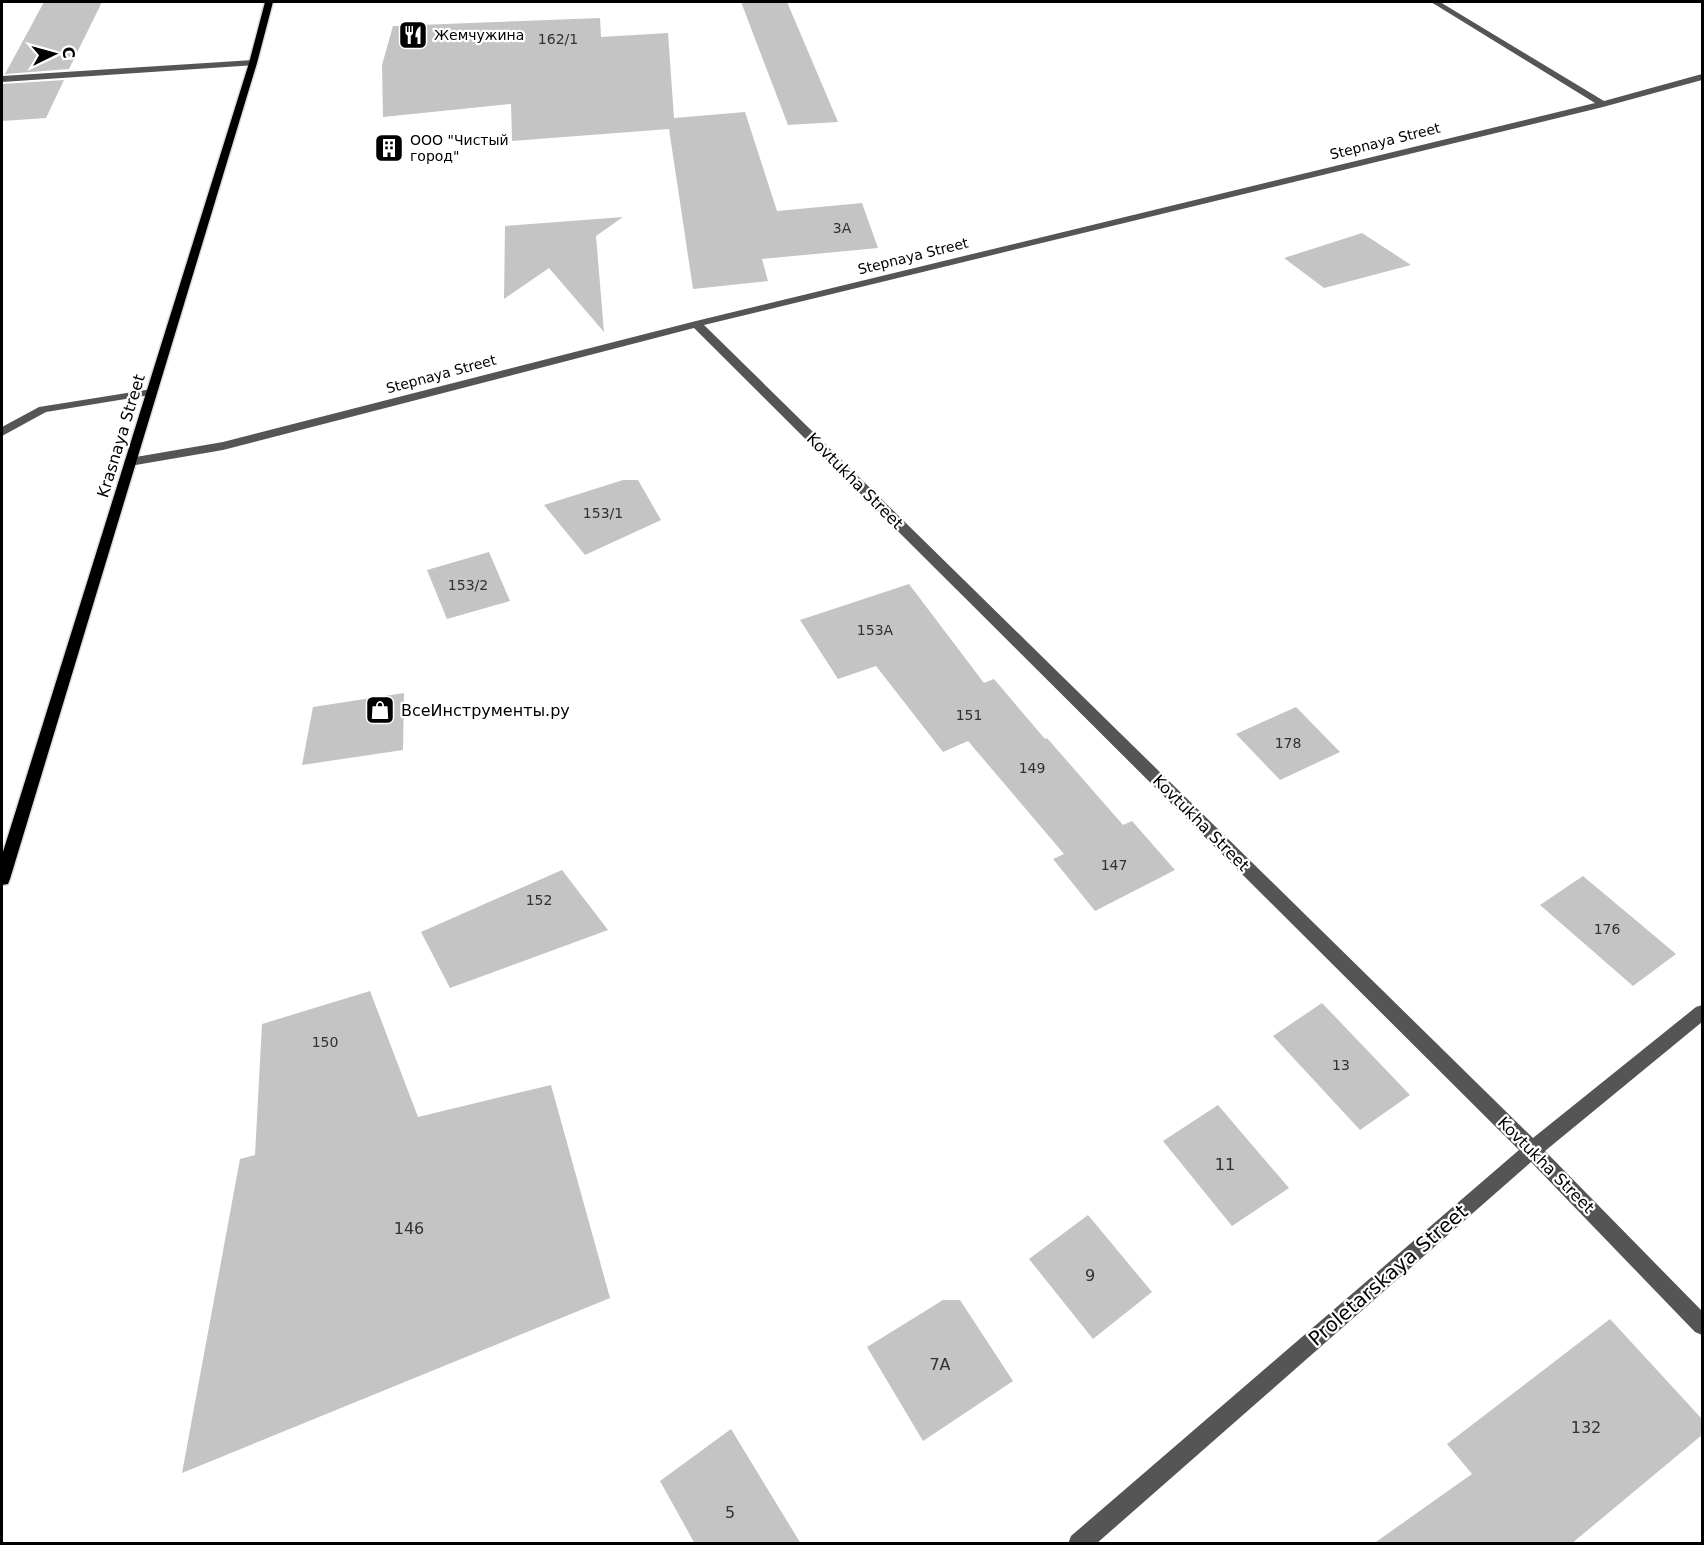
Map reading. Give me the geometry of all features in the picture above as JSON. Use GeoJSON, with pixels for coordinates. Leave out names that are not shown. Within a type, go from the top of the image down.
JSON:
{"type":"FeatureCollection","features":[{"type":"Feature","properties":{"kind":"main road","name":"Krasnaya Street"},"geometry":{"type":"LineString","coordinates":[[2,879],[253,63],[269,2]]}},
{"type":"Feature","properties":{"kind":"street"},"geometry":{"type":"LineString","coordinates":[[1435,2],[1603,104]]}},
{"type":"Feature","properties":{"kind":"street"},"geometry":{"type":"LineString","coordinates":[[2,79],[253,63]]}},
{"type":"Feature","properties":{"kind":"street","name":"Stepnaya Street"},"geometry":{"type":"LineString","coordinates":[[130,462],[224,446],[696,324],[1603,104],[1702,77]]}},
{"type":"Feature","properties":{"kind":"street"},"geometry":{"type":"LineString","coordinates":[[1685,81],[1702,89]]}},
{"type":"Feature","properties":{"kind":"street","name":"Kovtukha Street"},"geometry":{"type":"LineString","coordinates":[[696,324],[1532,1150],[1702,1325]]}},
{"type":"Feature","properties":{"kind":"street"},"geometry":{"type":"LineString","coordinates":[[2,432],[43,409],[152,392]]}},
{"type":"Feature","properties":{"kind":"street","name":"Proletarskaya Street"},"geometry":{"type":"LineString","coordinates":[[1080,1544],[1532,1150],[1702,1012]]}},
{"type":"Feature","properties":{"kind":"building"},"geometry":{"type":"Polygon","coordinates":[[[44,2],[102,2],[69,69],[5,74],[44,2]]]}},
{"type":"Feature","properties":{"kind":"building"},"geometry":{"type":"Polygon","coordinates":[[[741,2],[787,2],[838,122],[788,125],[741,2]]]}},
{"type":"Feature","properties":{"kind":"building"},"geometry":{"type":"Polygon","coordinates":[[[600,18],[601,37],[668,33],[674,118],[745,112],[777,211],[862,203],[878,248],[762,259],[768,281],[693,289],[669,129],[512,141],[511,104],[383,117],[382,65],[393,26],[600,18]]]}},
{"type":"Feature","properties":{"kind":"building"},"geometry":{"type":"Polygon","coordinates":[[[64,80],[46,118],[2,121],[2,84],[64,80]]]}},
{"type":"Feature","properties":{"kind":"building"},"geometry":{"type":"Polygon","coordinates":[[[623,217],[596,236],[604,332],[549,268],[504,299],[505,226],[623,217]]]}},
{"type":"Feature","properties":{"kind":"building"},"geometry":{"type":"Polygon","coordinates":[[[1362,233],[1411,265],[1324,288],[1284,258],[1362,233]]]}},
{"type":"Feature","properties":{"kind":"building"},"geometry":{"type":"Polygon","coordinates":[[[623,480],[638,480],[661,520],[585,555],[544,505],[623,480]]]}},
{"type":"Feature","properties":{"kind":"building"},"geometry":{"type":"Polygon","coordinates":[[[489,552],[510,601],[447,619],[427,570],[489,552]]]}},
{"type":"Feature","properties":{"kind":"building"},"geometry":{"type":"Polygon","coordinates":[[[909,584],[984,683],[994,679],[1123,825],[1132,821],[1175,870],[1095,911],[1053,859],[1064,854],[968,741],[943,752],[876,666],[838,679],[800,620],[909,584]]]}},
{"type":"Feature","properties":{"kind":"building"},"geometry":{"type":"Polygon","coordinates":[[[404,693],[403,750],[302,765],[313,707],[404,693]]]}},
{"type":"Feature","properties":{"kind":"building"},"geometry":{"type":"Polygon","coordinates":[[[1296,707],[1340,752],[1280,780],[1236,734],[1296,707]]]}},
{"type":"Feature","properties":{"kind":"building"},"geometry":{"type":"Polygon","coordinates":[[[562,870],[608,930],[450,988],[421,932],[562,870]]]}},
{"type":"Feature","properties":{"kind":"building"},"geometry":{"type":"Polygon","coordinates":[[[1583,876],[1676,954],[1633,986],[1540,905],[1583,876]]]}},
{"type":"Feature","properties":{"kind":"building"},"geometry":{"type":"Polygon","coordinates":[[[370,991],[418,1117],[551,1085],[610,1298],[182,1473],[240,1159],[255,1155],[262,1024],[370,991]]]}},
{"type":"Feature","properties":{"kind":"building"},"geometry":{"type":"Polygon","coordinates":[[[1322,1003],[1410,1095],[1360,1130],[1273,1036],[1322,1003]]]}},
{"type":"Feature","properties":{"kind":"building"},"geometry":{"type":"Polygon","coordinates":[[[1218,1105],[1289,1188],[1232,1226],[1163,1141],[1218,1105]]]}},
{"type":"Feature","properties":{"kind":"building"},"geometry":{"type":"Polygon","coordinates":[[[1088,1215],[1152,1292],[1093,1339],[1029,1259],[1088,1215]]]}},
{"type":"Feature","properties":{"kind":"building"},"geometry":{"type":"Polygon","coordinates":[[[943,1300],[960,1300],[1013,1381],[923,1441],[867,1347],[943,1300]]]}},
{"type":"Feature","properties":{"kind":"building"},"geometry":{"type":"Polygon","coordinates":[[[1610,1319],[1702,1419],[1702,1435],[1571,1544],[1373,1544],[1472,1474],[1447,1444],[1610,1319]]]}},
{"type":"Feature","properties":{"kind":"building"},"geometry":{"type":"Polygon","coordinates":[[[731,1429],[801,1544],[695,1544],[660,1481],[731,1429]]]}},
{"type":"Feature","properties":{"kind":"place","name":"Жемчужина"},"geometry":{"type":"Point","coordinates":[413,35]}},
{"type":"Feature","properties":{"kind":"place","name":"ООО \"Чистый город\""},"geometry":{"type":"Point","coordinates":[389,148]}},
{"type":"Feature","properties":{"kind":"place","name":"ВсеИнструменты.ру"},"geometry":{"type":"Point","coordinates":[380,710]}}]}
